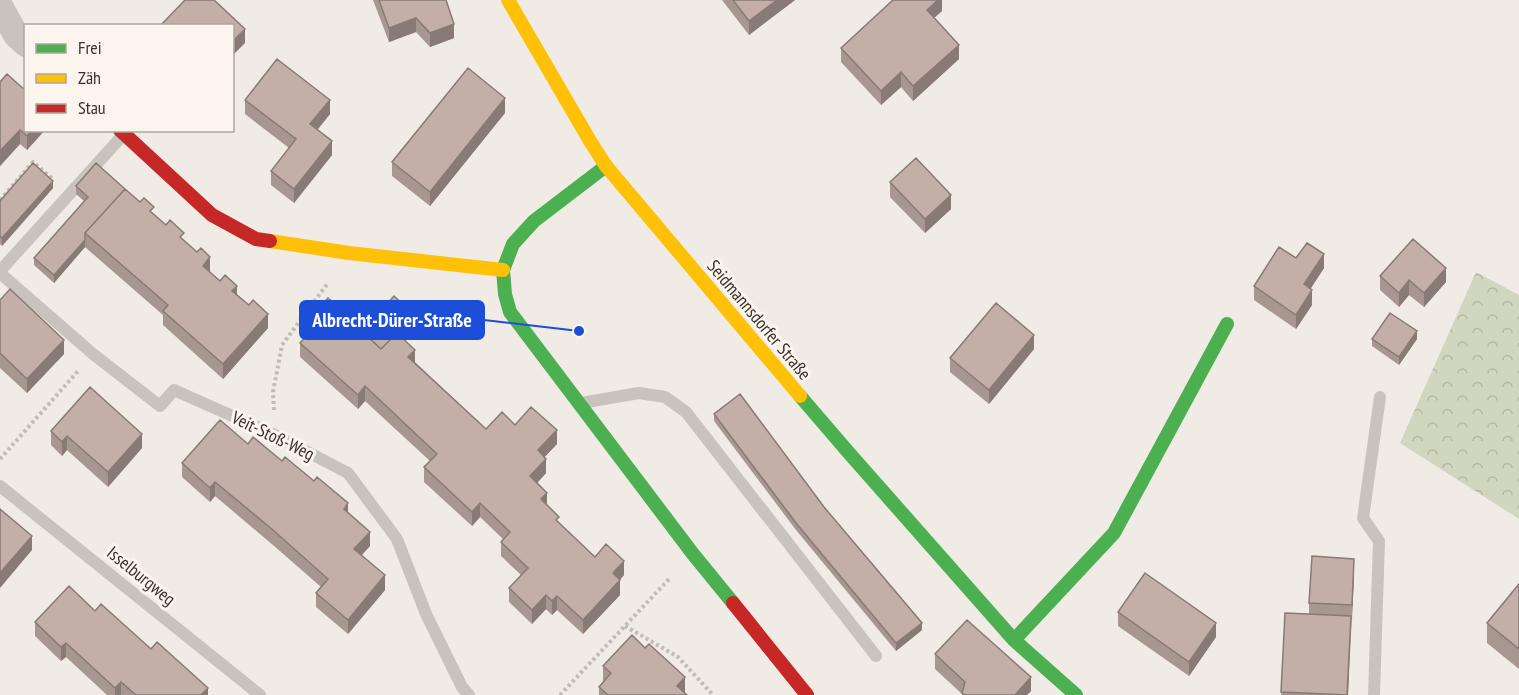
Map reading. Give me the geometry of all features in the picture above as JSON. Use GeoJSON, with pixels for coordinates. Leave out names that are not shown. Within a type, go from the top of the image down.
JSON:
{"type":"FeatureCollection","features":[{"type":"Feature","properties":{"kind":"street","name":"Seidmannsdorfer Straße"},"geometry":{"type":"LineString","coordinates":[[508,0],[606,166],[849,453],[1014,640],[1076,695]]}},
{"type":"Feature","properties":{"kind":"street"},"geometry":{"type":"LineString","coordinates":[[0,6],[16,35],[24,42]]}},
{"type":"Feature","properties":{"kind":"street","name":"Veit-Stoß-Weg"},"geometry":{"type":"LineString","coordinates":[[122,132],[212,215],[256,239],[350,253],[503,270]]}},
{"type":"Feature","properties":{"kind":"street"},"geometry":{"type":"LineString","coordinates":[[606,166],[534,221],[513,244],[503,270],[505,294],[510,312],[693,554],[807,695]]}},
{"type":"Feature","properties":{"kind":"street"},"geometry":{"type":"LineString","coordinates":[[1014,640],[1114,533],[1227,324]]}},
{"type":"Feature","properties":{"kind":"lane","name":"Veit-Stoß-Weg"},"geometry":{"type":"LineString","coordinates":[[122,132],[0,272],[93,354],[160,406],[174,390],[275,435],[348,473],[397,539],[426,614],[462,687],[469,695]]}},
{"type":"Feature","properties":{"kind":"lane"},"geometry":{"type":"LineString","coordinates":[[580,403],[639,393],[665,397],[686,412],[876,656]]}},
{"type":"Feature","properties":{"kind":"lane"},"geometry":{"type":"LineString","coordinates":[[1374,695],[1379,541],[1363,518],[1380,397]]}},
{"type":"Feature","properties":{"kind":"lane","name":"Isselburgweg"},"geometry":{"type":"LineString","coordinates":[[0,486],[260,695]]}},
{"type":"Feature","properties":{"kind":"path"},"geometry":{"type":"LineString","coordinates":[[0,200],[33,162],[69,194]]}},
{"type":"Feature","properties":{"kind":"path"},"geometry":{"type":"LineString","coordinates":[[275,435],[273,392],[282,345],[350,253]]}},
{"type":"Feature","properties":{"kind":"path"},"geometry":{"type":"LineString","coordinates":[[0,459],[93,354]]}},
{"type":"Feature","properties":{"kind":"path"},"geometry":{"type":"LineString","coordinates":[[560,695],[693,554]]}},
{"type":"Feature","properties":{"kind":"path"},"geometry":{"type":"LineString","coordinates":[[625,626],[678,657],[713,695]]}},
{"type":"Feature","properties":{"kind":"green space"},"geometry":{"type":"Polygon","coordinates":[[[1476,272],[1519,295],[1519,519],[1400,443],[1476,272]]]}},
{"type":"Feature","properties":{"kind":"building"},"geometry":{"type":"Polygon","coordinates":[[[185,0],[214,0],[245,29],[234,40],[234,24],[162,24],[185,0]]]}},
{"type":"Feature","properties":{"kind":"building"},"geometry":{"type":"Polygon","coordinates":[[[379,0],[446,0],[454,24],[430,33],[416,18],[389,28],[379,0]]]}},
{"type":"Feature","properties":{"kind":"building"},"geometry":{"type":"Polygon","coordinates":[[[733,0],[777,0],[749,21],[733,0]]]}},
{"type":"Feature","properties":{"kind":"building"},"geometry":{"type":"Polygon","coordinates":[[[893,0],[938,0],[927,10],[959,45],[913,86],[901,72],[881,91],[841,48],[893,0]]]}},
{"type":"Feature","properties":{"kind":"building"},"geometry":{"type":"Polygon","coordinates":[[[277,59],[330,100],[310,124],[332,141],[294,189],[271,171],[296,139],[245,100],[277,59]]]}},
{"type":"Feature","properties":{"kind":"building"},"geometry":{"type":"Polygon","coordinates":[[[468,68],[505,98],[430,192],[392,162],[468,68]]]}},
{"type":"Feature","properties":{"kind":"building"},"geometry":{"type":"Polygon","coordinates":[[[7,74],[24,89],[24,132],[30,132],[27,136],[20,130],[0,151],[0,82],[7,74]]]}},
{"type":"Feature","properties":{"kind":"building"},"geometry":{"type":"Polygon","coordinates":[[[916,158],[951,195],[925,219],[890,182],[916,158]]]}},
{"type":"Feature","properties":{"kind":"building"},"geometry":{"type":"Polygon","coordinates":[[[33,163],[53,181],[2,238],[0,236],[0,201],[33,163]]]}},
{"type":"Feature","properties":{"kind":"building"},"geometry":{"type":"Polygon","coordinates":[[[96,163],[125,189],[85,233],[85,240],[54,275],[34,258],[88,197],[76,186],[96,163]]]}},
{"type":"Feature","properties":{"kind":"building"},"geometry":{"type":"Polygon","coordinates":[[[125,189],[140,202],[144,198],[154,207],[150,211],[166,225],[170,220],[184,233],[180,237],[197,252],[201,248],[210,257],[203,266],[220,281],[225,275],[237,286],[232,291],[249,305],[253,300],[268,314],[223,364],[163,311],[168,305],[85,233],[125,189]]]}},
{"type":"Feature","properties":{"kind":"building"},"geometry":{"type":"Polygon","coordinates":[[[1413,239],[1446,268],[1424,293],[1409,280],[1399,293],[1380,276],[1413,239]]]}},
{"type":"Feature","properties":{"kind":"building"},"geometry":{"type":"Polygon","coordinates":[[[1307,243],[1324,254],[1304,284],[1312,290],[1296,315],[1254,286],[1279,247],[1296,258],[1307,243]]]}},
{"type":"Feature","properties":{"kind":"building"},"geometry":{"type":"Polygon","coordinates":[[[10,289],[64,340],[27,379],[0,353],[0,300],[10,289]]]}},
{"type":"Feature","properties":{"kind":"building"},"geometry":{"type":"Polygon","coordinates":[[[394,296],[417,317],[400,336],[397,333],[381,349],[362,331],[394,296]]]}},
{"type":"Feature","properties":{"kind":"building"},"geometry":{"type":"Polygon","coordinates":[[[328,298],[339,307],[337,309],[334,306],[320,321],[313,314],[328,298]]]}},
{"type":"Feature","properties":{"kind":"building"},"geometry":{"type":"Polygon","coordinates":[[[996,303],[1034,335],[989,390],[950,358],[996,303]]]}},
{"type":"Feature","properties":{"kind":"building"},"geometry":{"type":"Polygon","coordinates":[[[334,306],[381,349],[397,333],[415,350],[408,357],[486,429],[502,412],[515,425],[531,407],[557,430],[538,450],[546,459],[530,476],[547,493],[541,499],[559,517],[556,520],[595,557],[606,544],[624,561],[613,573],[620,580],[583,620],[557,596],[552,601],[546,595],[532,610],[509,588],[528,568],[501,542],[510,532],[480,503],[472,512],[424,467],[437,454],[365,386],[358,395],[300,343],[334,306]]]}},
{"type":"Feature","properties":{"kind":"building"},"geometry":{"type":"Polygon","coordinates":[[[1390,313],[1417,331],[1399,357],[1372,339],[1390,313]]]}},
{"type":"Feature","properties":{"kind":"building"},"geometry":{"type":"Polygon","coordinates":[[[90,387],[142,434],[108,472],[67,436],[62,442],[51,431],[90,387]]]}},
{"type":"Feature","properties":{"kind":"building"},"geometry":{"type":"Polygon","coordinates":[[[740,394],[824,507],[922,623],[896,643],[796,523],[714,414],[740,394]]]}},
{"type":"Feature","properties":{"kind":"building"},"geometry":{"type":"Polygon","coordinates":[[[220,420],[248,444],[253,437],[282,461],[285,457],[314,481],[317,477],[348,503],[344,509],[370,532],[354,549],[385,575],[348,620],[316,593],[328,579],[215,482],[210,488],[182,463],[220,420]]]}},
{"type":"Feature","properties":{"kind":"building"},"geometry":{"type":"Polygon","coordinates":[[[0,509],[32,536],[0,573],[0,509]]]}},
{"type":"Feature","properties":{"kind":"building"},"geometry":{"type":"Polygon","coordinates":[[[1312,556],[1354,559],[1352,605],[1309,603],[1312,556]]]}},
{"type":"Feature","properties":{"kind":"building"},"geometry":{"type":"Polygon","coordinates":[[[1145,573],[1216,623],[1189,662],[1118,612],[1145,573]]]}},
{"type":"Feature","properties":{"kind":"building"},"geometry":{"type":"Polygon","coordinates":[[[1519,584],[1519,649],[1487,623],[1519,584]]]}},
{"type":"Feature","properties":{"kind":"building"},"geometry":{"type":"Polygon","coordinates":[[[69,586],[95,611],[101,604],[151,649],[157,642],[208,688],[201,695],[136,695],[121,682],[115,688],[66,643],[61,647],[35,622],[69,586]]]}},
{"type":"Feature","properties":{"kind":"building"},"geometry":{"type":"Polygon","coordinates":[[[1285,613],[1351,616],[1347,695],[1281,692],[1285,613]]]}},
{"type":"Feature","properties":{"kind":"building"},"geometry":{"type":"Polygon","coordinates":[[[967,620],[1031,677],[1015,695],[965,695],[962,693],[965,682],[935,654],[967,620]]]}},
{"type":"Feature","properties":{"kind":"building"},"geometry":{"type":"Polygon","coordinates":[[[632,635],[645,648],[649,644],[685,677],[677,686],[687,695],[608,695],[599,687],[611,673],[603,666],[632,635]]]}},
{"type":"Feature","properties":{"kind":"traffic: fast"},"geometry":{"type":"LineString","coordinates":[[606,166],[534,221],[513,244],[503,270],[505,294],[510,312],[693,554],[733,603]]}},
{"type":"Feature","properties":{"kind":"traffic: fast"},"geometry":{"type":"LineString","coordinates":[[1014,640],[1114,533],[1227,324]]}},
{"type":"Feature","properties":{"kind":"traffic: fast"},"geometry":{"type":"LineString","coordinates":[[800,396],[1014,640],[1076,695]]}},
{"type":"Feature","properties":{"kind":"traffic: slow"},"geometry":{"type":"LineString","coordinates":[[508,0],[606,166],[800,396]]}},
{"type":"Feature","properties":{"kind":"traffic: slow"},"geometry":{"type":"LineString","coordinates":[[270,241],[349,253],[503,270]]}},
{"type":"Feature","properties":{"kind":"traffic: jam"},"geometry":{"type":"LineString","coordinates":[[122,132],[212,215],[256,239],[270,241]]}},
{"type":"Feature","properties":{"kind":"traffic: jam"},"geometry":{"type":"LineString","coordinates":[[733,603],[807,695]]}},
{"type":"Feature","properties":{"kind":"place","name":"Albrecht-Dürer-Straße"},"geometry":{"type":"Point","coordinates":[579,331]}}]}
